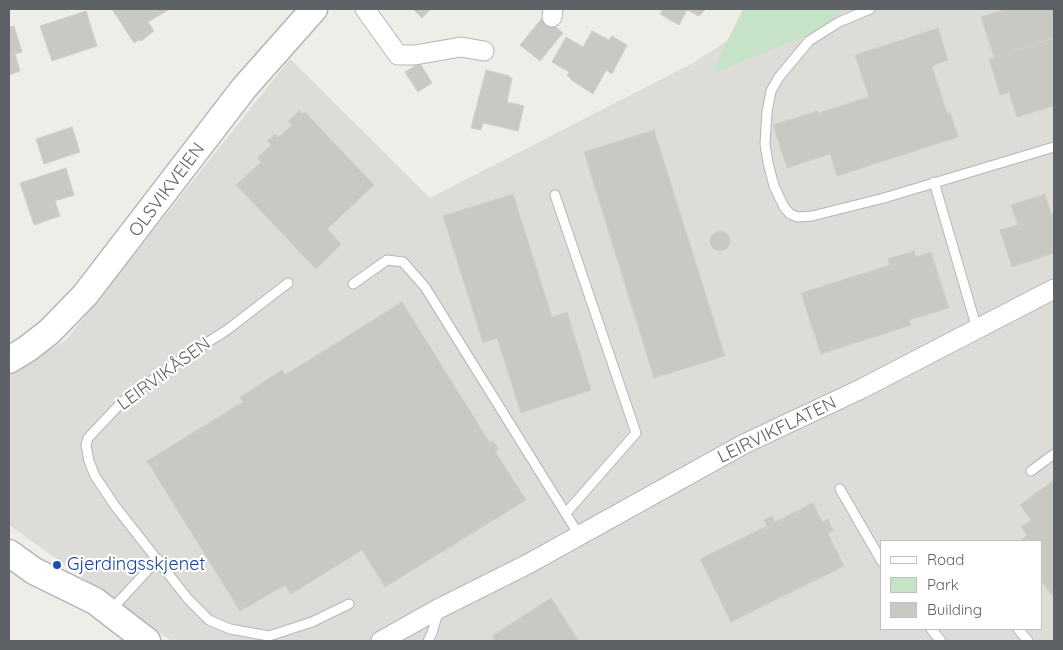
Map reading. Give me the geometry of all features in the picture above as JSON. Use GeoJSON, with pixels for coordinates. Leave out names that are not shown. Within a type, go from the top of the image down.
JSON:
{"type":"FeatureCollection","features":[{"type":"Feature","properties":{"kind":"main road","name":"OLSVIKVEIEN"},"geometry":{"type":"LineString","coordinates":[[9,360],[49,332],[85,294],[244,88],[314,9]]}},
{"type":"Feature","properties":{"kind":"main road"},"geometry":{"type":"LineString","coordinates":[[9,553],[34,571],[95,601],[125,623],[145,641]]}},
{"type":"Feature","properties":{"kind":"street"},"geometry":{"type":"LineString","coordinates":[[365,9],[398,55],[415,55],[461,47],[484,51]]}},
{"type":"Feature","properties":{"kind":"street","name":"LEIRVIKFLATEN"},"geometry":{"type":"LineString","coordinates":[[381,641],[438,609],[528,564],[744,444],[861,388],[1054,289]]}},
{"type":"Feature","properties":{"kind":"lane"},"geometry":{"type":"LineString","coordinates":[[870,9],[839,22],[809,41],[779,77],[771,91],[767,112],[765,144],[774,186],[784,207],[790,214],[798,217],[812,216],[884,198],[1054,147]]}},
{"type":"Feature","properties":{"kind":"lane"},"geometry":{"type":"LineString","coordinates":[[934,182],[977,329]]}},
{"type":"Feature","properties":{"kind":"lane"},"geometry":{"type":"LineString","coordinates":[[555,195],[636,433],[566,513]]}},
{"type":"Feature","properties":{"kind":"lane"},"geometry":{"type":"LineString","coordinates":[[353,284],[387,260],[403,262],[425,287],[579,535]]}},
{"type":"Feature","properties":{"kind":"lane","name":"LEIRVIKÅSEN"},"geometry":{"type":"LineString","coordinates":[[288,283],[227,330],[186,356],[122,402],[88,438],[86,445],[89,461],[96,476],[116,506],[188,599],[209,620],[230,629],[269,636],[312,622],[349,604]]}},
{"type":"Feature","properties":{"kind":"lane"},"geometry":{"type":"LineString","coordinates":[[1030,471],[1054,454]]}},
{"type":"Feature","properties":{"kind":"lane"},"geometry":{"type":"LineString","coordinates":[[840,489],[880,559]]}},
{"type":"Feature","properties":{"kind":"lane"},"geometry":{"type":"LineString","coordinates":[[109,612],[158,559]]}},
{"type":"Feature","properties":{"kind":"lane"},"geometry":{"type":"LineString","coordinates":[[428,641],[438,609]]}},
{"type":"Feature","properties":{"kind":"lane"},"geometry":{"type":"LineString","coordinates":[[932,630],[941,641]]}},
{"type":"Feature","properties":{"kind":"lane"},"geometry":{"type":"LineString","coordinates":[[1019,630],[1028,641]]}},
{"type":"Feature","properties":{"kind":"shaded area"},"geometry":{"type":"Polygon","coordinates":[[[777,9],[1054,9],[1054,641],[172,641],[9,525],[9,375],[66,340],[290,59],[430,198],[693,63],[777,9]]]}},
{"type":"Feature","properties":{"kind":"green space"},"geometry":{"type":"Polygon","coordinates":[[[743,9],[844,9],[816,32],[711,74],[743,9]]]}},
{"type":"Feature","properties":{"kind":"building"},"geometry":{"type":"Polygon","coordinates":[[[112,9],[170,9],[148,22],[154,31],[141,41],[139,40],[134,43],[112,9]]]}},
{"type":"Feature","properties":{"kind":"building"},"geometry":{"type":"Polygon","coordinates":[[[413,9],[431,9],[422,18],[413,9]]]}},
{"type":"Feature","properties":{"kind":"building"},"geometry":{"type":"Polygon","coordinates":[[[663,9],[706,9],[699,16],[687,10],[679,25],[660,14],[663,9]]]}},
{"type":"Feature","properties":{"kind":"building"},"geometry":{"type":"Polygon","coordinates":[[[1007,9],[1054,9],[1054,38],[994,57],[981,17],[1007,9]]]}},
{"type":"Feature","properties":{"kind":"building"},"geometry":{"type":"Polygon","coordinates":[[[86,11],[97,46],[52,61],[40,26],[86,11]]]}},
{"type":"Feature","properties":{"kind":"building"},"geometry":{"type":"Polygon","coordinates":[[[543,17],[563,33],[540,61],[520,45],[543,17]]]}},
{"type":"Feature","properties":{"kind":"building"},"geometry":{"type":"Polygon","coordinates":[[[14,26],[22,52],[15,54],[20,71],[9,75],[9,27],[14,26]]]}},
{"type":"Feature","properties":{"kind":"building"},"geometry":{"type":"Polygon","coordinates":[[[938,28],[948,60],[932,66],[947,113],[950,112],[958,137],[837,176],[830,154],[787,168],[773,125],[869,97],[855,55],[938,28]]]}},
{"type":"Feature","properties":{"kind":"building"},"geometry":{"type":"Polygon","coordinates":[[[592,31],[609,40],[612,36],[627,45],[612,74],[606,70],[593,94],[570,79],[567,76],[569,72],[552,62],[566,37],[583,47],[592,31]]]}},
{"type":"Feature","properties":{"kind":"building"},"geometry":{"type":"Polygon","coordinates":[[[1054,38],[1054,106],[1017,117],[1009,92],[1000,95],[989,59],[1054,38]]]}},
{"type":"Feature","properties":{"kind":"building"},"geometry":{"type":"Polygon","coordinates":[[[420,63],[432,83],[418,92],[405,72],[420,63]]]}},
{"type":"Feature","properties":{"kind":"building"},"geometry":{"type":"Polygon","coordinates":[[[486,70],[512,78],[507,102],[524,106],[518,131],[483,123],[481,130],[471,128],[486,70]]]}},
{"type":"Feature","properties":{"kind":"building"},"geometry":{"type":"Polygon","coordinates":[[[299,111],[302,114],[305,112],[374,185],[327,229],[341,244],[316,269],[236,185],[261,162],[257,158],[271,145],[267,141],[275,134],[278,138],[292,125],[288,121],[299,111]]]}},
{"type":"Feature","properties":{"kind":"building"},"geometry":{"type":"Polygon","coordinates":[[[72,127],[80,152],[44,164],[36,139],[72,127]]]}},
{"type":"Feature","properties":{"kind":"building"},"geometry":{"type":"Polygon","coordinates":[[[654,130],[725,356],[654,378],[584,152],[654,130]]]}},
{"type":"Feature","properties":{"kind":"building"},"geometry":{"type":"Polygon","coordinates":[[[66,168],[74,195],[55,201],[60,216],[34,225],[20,183],[66,168]]]}},
{"type":"Feature","properties":{"kind":"building"},"geometry":{"type":"Polygon","coordinates":[[[513,194],[552,317],[567,312],[591,390],[521,413],[497,338],[483,343],[443,216],[513,194]]]}},
{"type":"Feature","properties":{"kind":"building"},"geometry":{"type":"Polygon","coordinates":[[[1045,194],[1051,214],[1054,213],[1054,253],[1012,267],[1000,230],[1018,225],[1011,205],[1045,194]]]}},
{"type":"Feature","properties":{"kind":"building"},"geometry":{"type":"Polygon","coordinates":[[[720,231],[727,234],[730,241],[727,248],[720,251],[713,248],[710,241],[713,234],[720,231]]]}},
{"type":"Feature","properties":{"kind":"building"},"geometry":{"type":"Polygon","coordinates":[[[914,251],[916,257],[931,252],[949,308],[909,320],[911,325],[821,354],[801,293],[890,265],[888,259],[914,251]]]}},
{"type":"Feature","properties":{"kind":"building"},"geometry":{"type":"Polygon","coordinates":[[[402,302],[490,443],[493,441],[499,449],[495,451],[526,500],[385,587],[362,550],[291,594],[285,585],[240,611],[147,461],[243,402],[240,397],[282,370],[285,375],[402,302]]]}},
{"type":"Feature","properties":{"kind":"building"},"geometry":{"type":"Polygon","coordinates":[[[1054,480],[1054,598],[1043,583],[1043,540],[1021,540],[1027,535],[1021,527],[1031,520],[1020,505],[1054,480]]]}},
{"type":"Feature","properties":{"kind":"building"},"geometry":{"type":"Polygon","coordinates":[[[813,503],[822,522],[828,519],[833,531],[828,534],[844,566],[731,622],[700,559],[767,526],[764,520],[772,516],[775,522],[813,503]]]}},
{"type":"Feature","properties":{"kind":"building"},"geometry":{"type":"Polygon","coordinates":[[[551,598],[579,641],[496,641],[492,636],[551,598]]]}},
{"type":"Feature","properties":{"kind":"place","name":"Gjerdingsskjenet"},"geometry":{"type":"Point","coordinates":[57,565]}}]}
